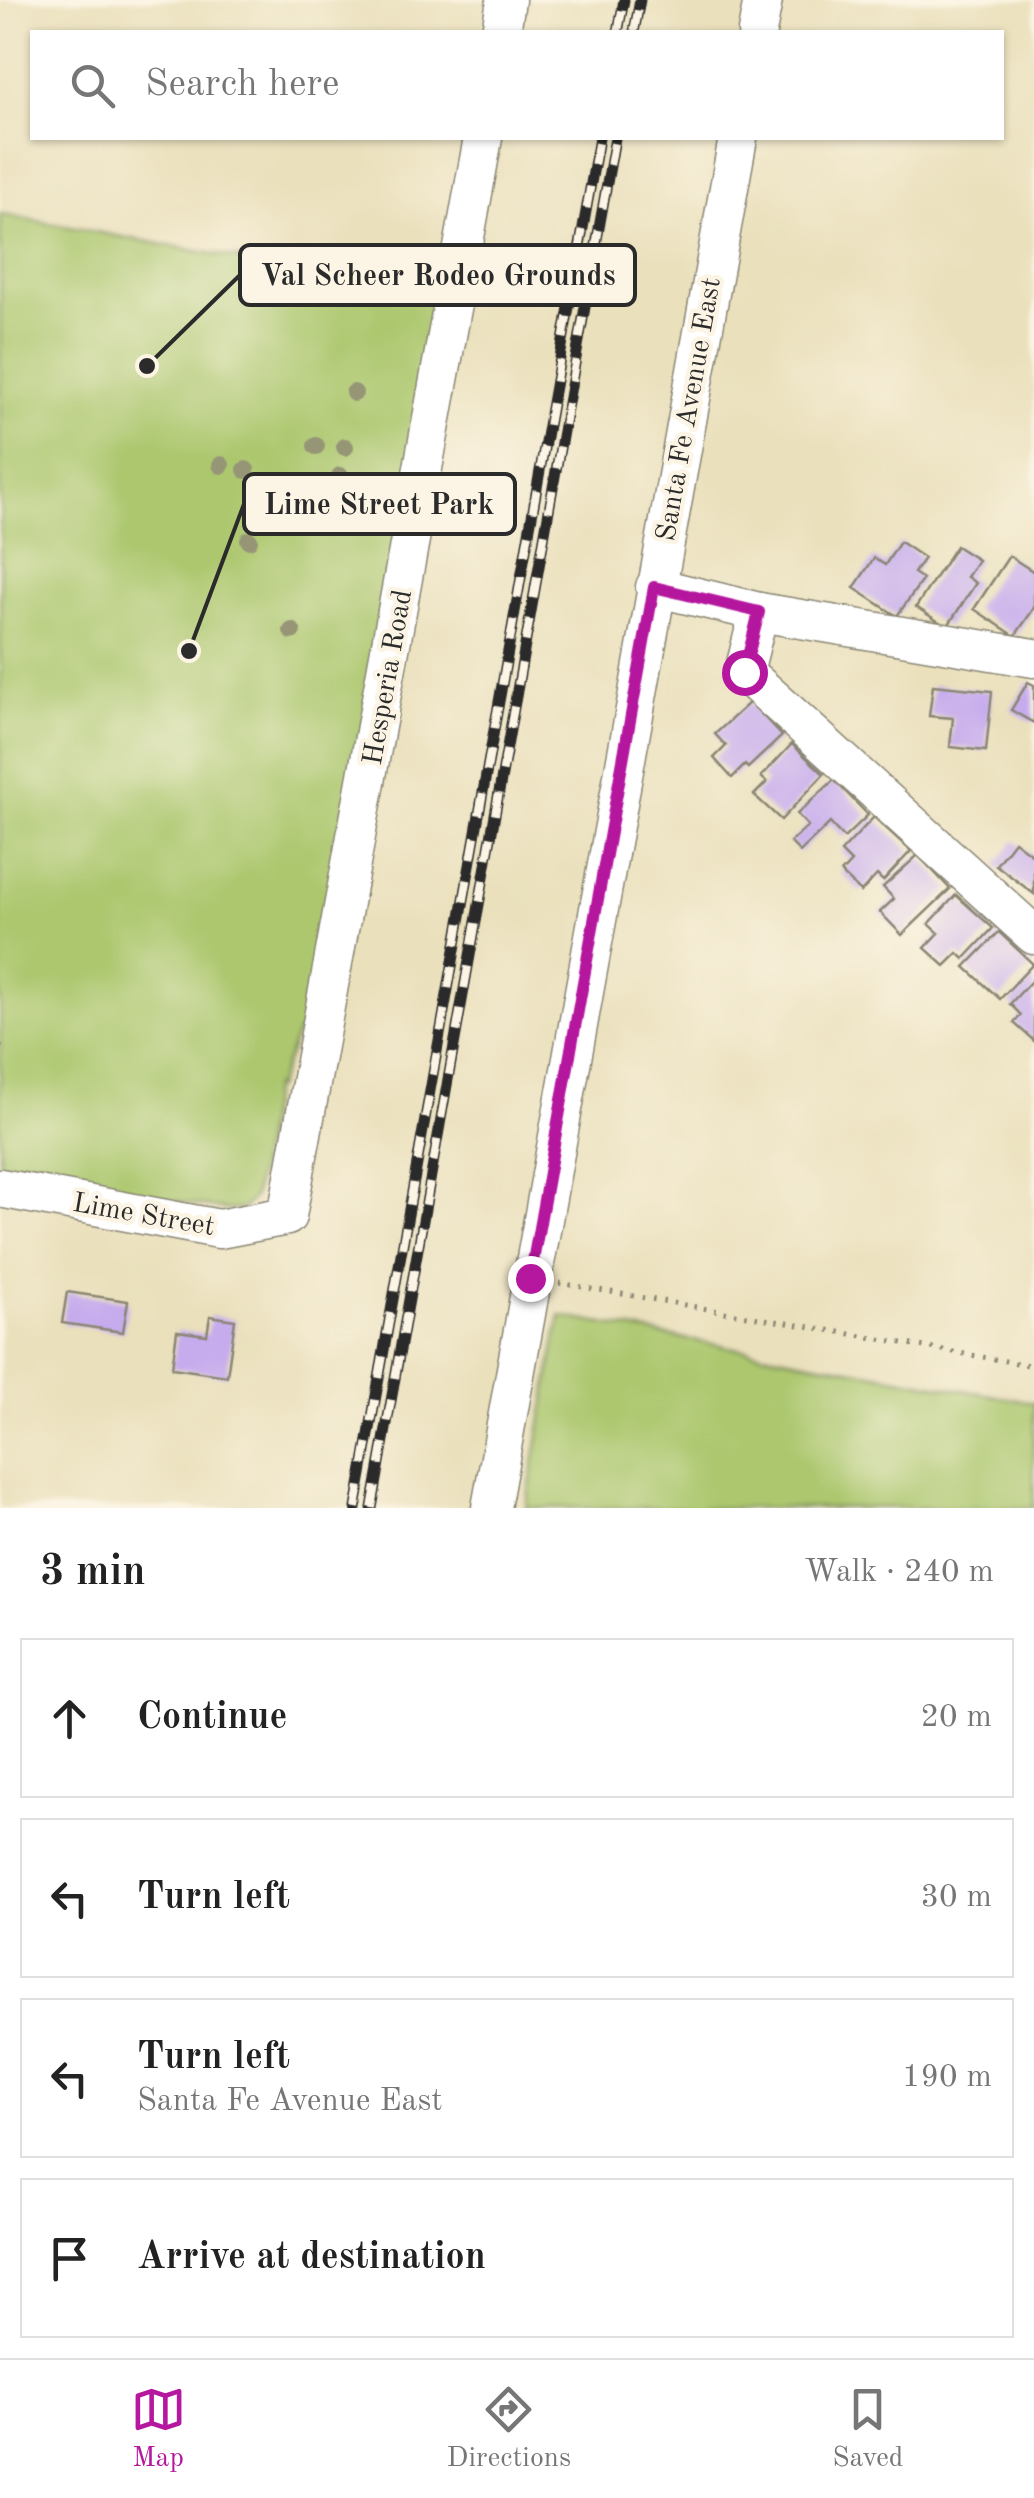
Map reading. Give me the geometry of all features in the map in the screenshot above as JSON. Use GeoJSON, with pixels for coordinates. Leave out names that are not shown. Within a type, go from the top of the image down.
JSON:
{"type":"FeatureCollection","features":[{"type":"Feature","properties":{"kind":"street"},"geometry":{"type":"LineString","coordinates":[[501,30],[506,0]]}},
{"type":"Feature","properties":{"kind":"street"},"geometry":{"type":"LineString","coordinates":[[757,30],[763,0]]}},
{"type":"Feature","properties":{"kind":"street","name":"Hesperia Road"},"geometry":{"type":"LineString","coordinates":[[288,1216],[484,140]]}},
{"type":"Feature","properties":{"kind":"street","name":"Santa Fe Avenue East"},"geometry":{"type":"LineString","coordinates":[[492,1508],[654,587],[738,140]]}},
{"type":"Feature","properties":{"kind":"street"},"geometry":{"type":"LineString","coordinates":[[654,587],[759,612],[1034,658]]}},
{"type":"Feature","properties":{"kind":"street"},"geometry":{"type":"LineString","coordinates":[[759,612],[744,672],[1034,934]]}},
{"type":"Feature","properties":{"kind":"street","name":"Lime Street"},"geometry":{"type":"LineString","coordinates":[[0,1188],[219,1229],[288,1216]]}},
{"type":"Feature","properties":{"kind":"path"},"geometry":{"type":"LineString","coordinates":[[0,1046],[9,1048]]}},
{"type":"Feature","properties":{"kind":"path"},"geometry":{"type":"LineString","coordinates":[[530,1278],[1034,1366]]}},
{"type":"Feature","properties":{"kind":"green space"},"geometry":{"type":"Polygon","coordinates":[[[0,214],[442,297],[315,1006],[296,1036],[276,1088],[273,1087],[254,1196],[243,1209],[226,1210],[0,1171],[0,214]]]}},
{"type":"Feature","properties":{"kind":"green space"},"geometry":{"type":"Polygon","coordinates":[[[560,1316],[1034,1403],[1034,1508],[526,1508],[560,1316]]]}},
{"type":"Feature","properties":{"kind":"building"},"geometry":{"type":"Polygon","coordinates":[[[900,542],[924,558],[914,573],[923,579],[897,616],[854,588],[874,558],[885,565],[900,542]]]}},
{"type":"Feature","properties":{"kind":"building"},"geometry":{"type":"Polygon","coordinates":[[[956,546],[978,560],[967,577],[976,583],[947,627],[916,607],[956,546]]]}},
{"type":"Feature","properties":{"kind":"building"},"geometry":{"type":"Polygon","coordinates":[[[1009,556],[1034,572],[1034,608],[1015,636],[974,609],[1009,556]]]}},
{"type":"Feature","properties":{"kind":"building"},"geometry":{"type":"Polygon","coordinates":[[[1028,682],[1034,685],[1034,723],[1011,710],[1028,682]]]}},
{"type":"Feature","properties":{"kind":"building"},"geometry":{"type":"Polygon","coordinates":[[[933,685],[992,691],[986,751],[950,747],[953,718],[929,716],[933,685]]]}},
{"type":"Feature","properties":{"kind":"building"},"geometry":{"type":"Polygon","coordinates":[[[750,702],[782,736],[732,778],[714,758],[726,746],[715,734],[750,702]]]}},
{"type":"Feature","properties":{"kind":"building"},"geometry":{"type":"Polygon","coordinates":[[[792,744],[824,774],[781,820],[754,795],[767,782],[761,777],[792,744]]]}},
{"type":"Feature","properties":{"kind":"building"},"geometry":{"type":"Polygon","coordinates":[[[834,780],[868,815],[844,838],[830,823],[800,852],[790,842],[808,826],[797,814],[834,780]]]}},
{"type":"Feature","properties":{"kind":"building"},"geometry":{"type":"Polygon","coordinates":[[[874,817],[911,851],[883,881],[877,875],[861,892],[841,873],[851,862],[841,852],[874,817]]]}},
{"type":"Feature","properties":{"kind":"building"},"geometry":{"type":"Polygon","coordinates":[[[1014,841],[1034,856],[1034,894],[996,865],[1014,841]]]}},
{"type":"Feature","properties":{"kind":"building"},"geometry":{"type":"Polygon","coordinates":[[[918,855],[950,889],[902,935],[880,912],[894,899],[883,887],[918,855]]]}},
{"type":"Feature","properties":{"kind":"building"},"geometry":{"type":"Polygon","coordinates":[[[956,895],[993,928],[964,959],[958,953],[945,966],[925,948],[939,933],[929,924],[956,895]]]}},
{"type":"Feature","properties":{"kind":"building"},"geometry":{"type":"Polygon","coordinates":[[[999,932],[1033,964],[1000,999],[965,967],[999,932]]]}},
{"type":"Feature","properties":{"kind":"building"},"geometry":{"type":"Polygon","coordinates":[[[1034,978],[1034,1041],[1014,1023],[1021,1015],[1010,1004],[1034,978]]]}},
{"type":"Feature","properties":{"kind":"building"},"geometry":{"type":"Polygon","coordinates":[[[67,1292],[128,1301],[123,1332],[62,1323],[67,1292]]]}},
{"type":"Feature","properties":{"kind":"building"},"geometry":{"type":"Polygon","coordinates":[[[210,1316],[235,1320],[227,1376],[172,1368],[177,1331],[207,1335],[210,1316]]]}},
{"type":"Feature","properties":{"kind":"railway"},"geometry":{"type":"LineString","coordinates":[[618,30],[624,0]]}},
{"type":"Feature","properties":{"kind":"railway"},"geometry":{"type":"LineString","coordinates":[[634,30],[640,0]]}},
{"type":"Feature","properties":{"kind":"railway"},"geometry":{"type":"LineString","coordinates":[[356,1508],[599,140]]}},
{"type":"Feature","properties":{"kind":"railway"},"geometry":{"type":"LineString","coordinates":[[372,1508],[615,140]]}},
{"type":"Feature","properties":{"kind":"place","name":"Val Scheer Rodeo Grounds"},"geometry":{"type":"Point","coordinates":[147,366]}},
{"type":"Feature","properties":{"kind":"place","name":"Lime Street Park"},"geometry":{"type":"Point","coordinates":[189,651]}},
{"type":"Feature","properties":{"kind":"route"},"geometry":{"type":"LineString","coordinates":[[530,1278],[654,587],[759,612],[744,672]]}}]}
